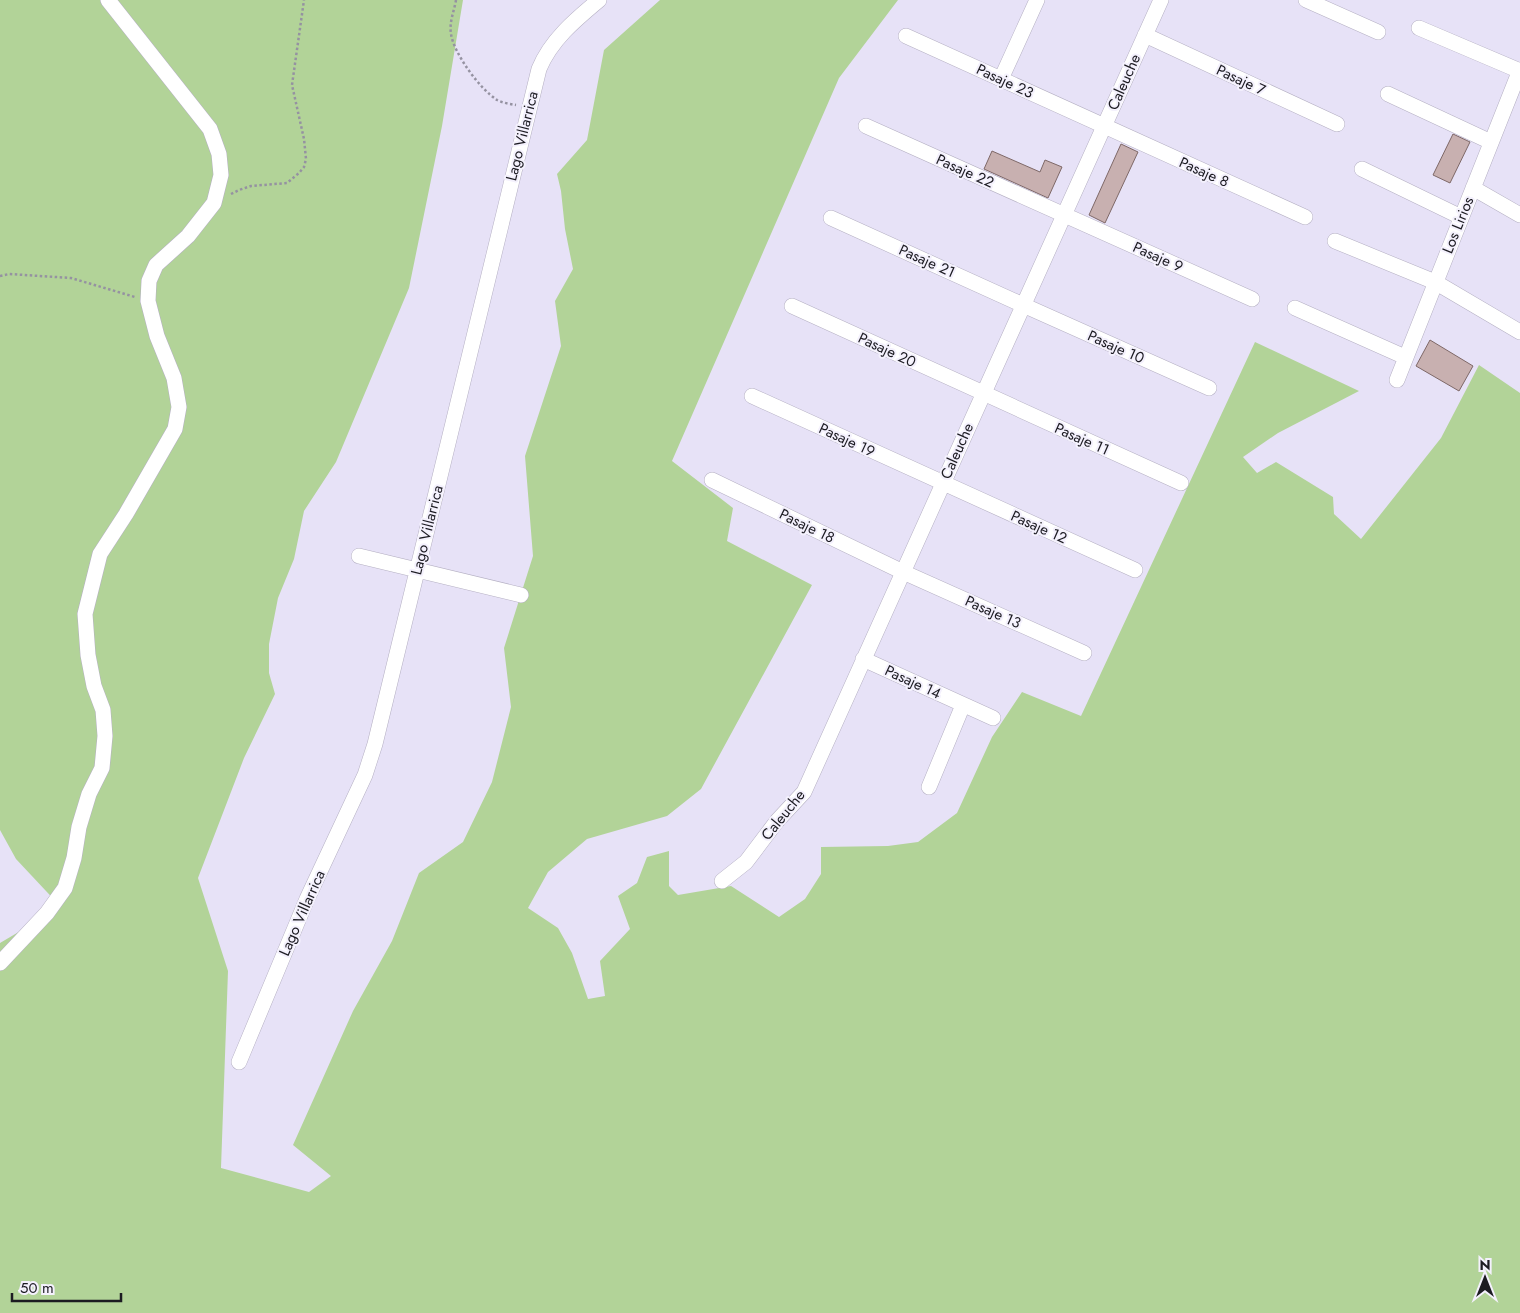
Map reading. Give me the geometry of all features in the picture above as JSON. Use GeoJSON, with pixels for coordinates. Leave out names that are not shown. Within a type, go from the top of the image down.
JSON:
{"type":"FeatureCollection","features":[{"type":"Feature","properties":{"kind":"street"},"geometry":{"type":"LineString","coordinates":[[0,964],[47,913],[65,888],[74,858],[78,827],[89,794],[102,768],[105,736],[103,710],[94,686],[88,655],[85,614],[100,554],[126,514],[175,429],[179,407],[174,378],[157,336],[148,301],[149,281],[156,265],[188,236],[214,203],[221,175],[219,154],[210,129],[108,0]]}},
{"type":"Feature","properties":{"kind":"street","name":"Lago Villarrica"},"geometry":{"type":"LineString","coordinates":[[239,1062],[307,899],[365,774],[375,744],[538,69],[550,46],[599,0]]}},
{"type":"Feature","properties":{"kind":"street"},"geometry":{"type":"LineString","coordinates":[[1001,79],[1037,0]]}},
{"type":"Feature","properties":{"kind":"street","name":"Caleuche"},"geometry":{"type":"LineString","coordinates":[[722,881],[746,862],[777,821],[804,792],[1160,0]]}},
{"type":"Feature","properties":{"kind":"street"},"geometry":{"type":"LineString","coordinates":[[1306,0],[1378,32]]}},
{"type":"Feature","properties":{"kind":"street"},"geometry":{"type":"LineString","coordinates":[[1419,28],[1520,71]]}},
{"type":"Feature","properties":{"kind":"street","name":"Pasaje 7"},"geometry":{"type":"LineString","coordinates":[[1145,35],[1337,124]]}},
{"type":"Feature","properties":{"kind":"street","name":"Pasaje 23"},"geometry":{"type":"LineString","coordinates":[[906,36],[1104,126]]}},
{"type":"Feature","properties":{"kind":"street","name":"Los Lirios"},"geometry":{"type":"LineString","coordinates":[[1396,380],[1491,142],[1516,90],[1520,71]]}},
{"type":"Feature","properties":{"kind":"street"},"geometry":{"type":"LineString","coordinates":[[1388,94],[1491,142]]}},
{"type":"Feature","properties":{"kind":"street","name":"Pasaje 22"},"geometry":{"type":"LineString","coordinates":[[866,126],[1064,215]]}},
{"type":"Feature","properties":{"kind":"street","name":"Pasaje 8"},"geometry":{"type":"LineString","coordinates":[[1104,126],[1305,217]]}},
{"type":"Feature","properties":{"kind":"street"},"geometry":{"type":"LineString","coordinates":[[1362,169],[1462,217]]}},
{"type":"Feature","properties":{"kind":"street"},"geometry":{"type":"LineString","coordinates":[[1473,188],[1520,215]]}},
{"type":"Feature","properties":{"kind":"street","name":"Pasaje 9"},"geometry":{"type":"LineString","coordinates":[[1064,215],[1252,299]]}},
{"type":"Feature","properties":{"kind":"street","name":"Pasaje 21"},"geometry":{"type":"LineString","coordinates":[[831,218],[1023,305]]}},
{"type":"Feature","properties":{"kind":"street"},"geometry":{"type":"LineString","coordinates":[[1335,241],[1436,282],[1520,332]]}},
{"type":"Feature","properties":{"kind":"street","name":"Pasaje 10"},"geometry":{"type":"LineString","coordinates":[[1023,305],[1209,388]]}},
{"type":"Feature","properties":{"kind":"street","name":"Pasaje 20"},"geometry":{"type":"LineString","coordinates":[[792,306],[983,394]]}},
{"type":"Feature","properties":{"kind":"street"},"geometry":{"type":"LineString","coordinates":[[1295,308],[1406,357]]}},
{"type":"Feature","properties":{"kind":"street","name":"Pasaje 11"},"geometry":{"type":"LineString","coordinates":[[983,394],[1182,483]]}},
{"type":"Feature","properties":{"kind":"street","name":"Pasaje 19"},"geometry":{"type":"LineString","coordinates":[[752,396],[942,484]]}},
{"type":"Feature","properties":{"kind":"street","name":"Pasaje 18"},"geometry":{"type":"LineString","coordinates":[[712,480],[903,572]]}},
{"type":"Feature","properties":{"kind":"street","name":"Pasaje 12"},"geometry":{"type":"LineString","coordinates":[[942,484],[1135,570]]}},
{"type":"Feature","properties":{"kind":"street"},"geometry":{"type":"LineString","coordinates":[[359,556],[522,595]]}},
{"type":"Feature","properties":{"kind":"street","name":"Pasaje 13"},"geometry":{"type":"LineString","coordinates":[[903,572],[1084,653]]}},
{"type":"Feature","properties":{"kind":"street","name":"Pasaje 14"},"geometry":{"type":"LineString","coordinates":[[864,659],[993,718]]}},
{"type":"Feature","properties":{"kind":"street"},"geometry":{"type":"LineString","coordinates":[[929,787],[963,705]]}},
{"type":"Feature","properties":{"kind":"path"},"geometry":{"type":"LineString","coordinates":[[214,203],[251,186],[287,183],[304,167],[306,159],[304,139],[292,85],[304,0]]}},
{"type":"Feature","properties":{"kind":"path"},"geometry":{"type":"LineString","coordinates":[[456,0],[451,21],[451,35],[458,53],[473,76],[499,101],[515,105],[530,105]]}},
{"type":"Feature","properties":{"kind":"path"},"geometry":{"type":"LineString","coordinates":[[0,276],[16,274],[71,278],[148,301]]}},
{"type":"Feature","properties":{"kind":"green space"},"geometry":{"type":"Polygon","coordinates":[[[0,0],[463,0],[442,126],[409,288],[336,462],[304,511],[294,559],[278,598],[269,644],[269,673],[275,694],[244,758],[198,878],[228,971],[221,1168],[309,1192],[331,1176],[293,1145],[353,1011],[392,941],[419,873],[463,842],[492,782],[511,707],[504,648],[533,556],[525,456],[561,346],[555,301],[573,269],[557,174],[587,140],[604,50],[660,0],[898,0],[839,78],[672,461],[733,508],[727,541],[812,585],[701,789],[667,816],[587,839],[548,872],[528,908],[558,928],[572,953],[588,999],[605,996],[600,961],[630,929],[618,896],[637,883],[647,857],[669,851],[669,886],[678,895],[731,886],[779,917],[805,899],[821,874],[821,847],[888,846],[918,842],[957,813],[992,737],[1022,692],[1081,716],[1255,342],[1359,391],[1278,433],[1243,457],[1257,473],[1276,462],[1333,497],[1334,514],[1361,539],[1441,438],[1479,365],[1520,393],[1520,1313],[0,1313],[0,943],[61,907],[16,859],[0,830],[0,0]]]}},
{"type":"Feature","properties":{"kind":"building"},"geometry":{"type":"Polygon","coordinates":[[[1453,134],[1470,142],[1450,183],[1433,175],[1453,134]]]}},
{"type":"Feature","properties":{"kind":"building"},"geometry":{"type":"Polygon","coordinates":[[[1121,144],[1138,152],[1105,223],[1089,215],[1121,144]]]}},
{"type":"Feature","properties":{"kind":"building"},"geometry":{"type":"Polygon","coordinates":[[[992,151],[1040,172],[1045,160],[1062,167],[1048,198],[984,169],[992,151]]]}},
{"type":"Feature","properties":{"kind":"building"},"geometry":{"type":"Polygon","coordinates":[[[1430,340],[1473,366],[1459,391],[1416,366],[1430,340]]]}}]}
